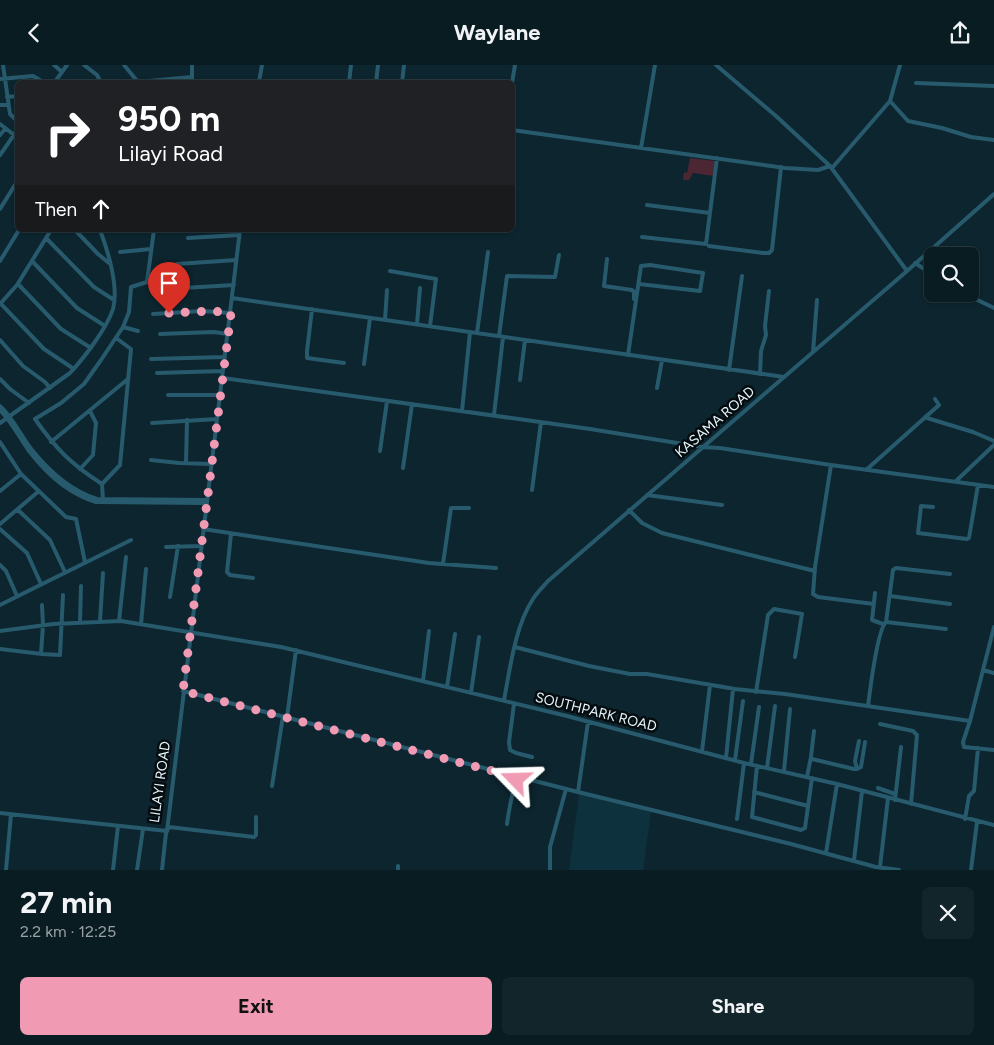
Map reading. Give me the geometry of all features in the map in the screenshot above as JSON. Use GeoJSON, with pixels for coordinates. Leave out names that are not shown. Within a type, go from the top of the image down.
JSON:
{"type":"FeatureCollection","features":[{"type":"Feature","properties":{"kind":"street"},"geometry":{"type":"LineString","coordinates":[[3,65],[2,79],[10,114],[15,119]]}},
{"type":"Feature","properties":{"kind":"street"},"geometry":{"type":"LineString","coordinates":[[54,65],[62,72]]}},
{"type":"Feature","properties":{"kind":"street"},"geometry":{"type":"LineString","coordinates":[[56,80],[67,65]]}},
{"type":"Feature","properties":{"kind":"street"},"geometry":{"type":"LineString","coordinates":[[84,65],[97,75],[100,80]]}},
{"type":"Feature","properties":{"kind":"street"},"geometry":{"type":"LineString","coordinates":[[124,65],[136,80]]}},
{"type":"Feature","properties":{"kind":"street"},"geometry":{"type":"LineString","coordinates":[[160,80],[192,77],[192,65]]}},
{"type":"Feature","properties":{"kind":"street"},"geometry":{"type":"LineString","coordinates":[[259,80],[262,65]]}},
{"type":"Feature","properties":{"kind":"street"},"geometry":{"type":"LineString","coordinates":[[350,80],[352,65]]}},
{"type":"Feature","properties":{"kind":"street"},"geometry":{"type":"LineString","coordinates":[[376,80],[378,65]]}},
{"type":"Feature","properties":{"kind":"street"},"geometry":{"type":"LineString","coordinates":[[402,80],[404,65]]}},
{"type":"Feature","properties":{"kind":"street"},"geometry":{"type":"LineString","coordinates":[[512,80],[515,65]]}},
{"type":"Feature","properties":{"kind":"street"},"geometry":{"type":"LineString","coordinates":[[641,148],[655,65]]}},
{"type":"Feature","properties":{"kind":"street"},"geometry":{"type":"LineString","coordinates":[[716,65],[831,167],[907,271]]}},
{"type":"Feature","properties":{"kind":"street"},"geometry":{"type":"LineString","coordinates":[[515,130],[781,167],[818,170],[831,167],[890,101],[900,65]]}},
{"type":"Feature","properties":{"kind":"street"},"geometry":{"type":"LineString","coordinates":[[2,79],[33,75],[41,80]]}},
{"type":"Feature","properties":{"kind":"street"},"geometry":{"type":"LineString","coordinates":[[916,83],[994,86]]}},
{"type":"Feature","properties":{"kind":"street"},"geometry":{"type":"LineString","coordinates":[[7,97],[15,96]]}},
{"type":"Feature","properties":{"kind":"street"},"geometry":{"type":"LineString","coordinates":[[890,101],[908,121],[994,141]]}},
{"type":"Feature","properties":{"kind":"street"},"geometry":{"type":"LineString","coordinates":[[0,105],[8,105]]}},
{"type":"Feature","properties":{"kind":"street"},"geometry":{"type":"LineString","coordinates":[[0,124],[13,135]]}},
{"type":"Feature","properties":{"kind":"street"},"geometry":{"type":"LineString","coordinates":[[0,135],[5,129]]}},
{"type":"Feature","properties":{"kind":"street"},"geometry":{"type":"LineString","coordinates":[[0,155],[15,133]]}},
{"type":"Feature","properties":{"kind":"street"},"geometry":{"type":"LineString","coordinates":[[642,237],[704,245],[706,242],[717,158]]}},
{"type":"Feature","properties":{"kind":"street"},"geometry":{"type":"LineString","coordinates":[[709,245],[763,253],[769,253],[772,250],[781,167]]}},
{"type":"Feature","properties":{"kind":"street"},"geometry":{"type":"LineString","coordinates":[[0,209],[15,186]]}},
{"type":"Feature","properties":{"kind":"street","name":"KASAMA ROAD"},"geometry":{"type":"LineString","coordinates":[[504,701],[522,622],[536,594],[548,581],[994,194]]}},
{"type":"Feature","properties":{"kind":"street"},"geometry":{"type":"LineString","coordinates":[[648,205],[710,213]]}},
{"type":"Feature","properties":{"kind":"street"},"geometry":{"type":"LineString","coordinates":[[0,261],[18,232]]}},
{"type":"Feature","properties":{"kind":"street"},"geometry":{"type":"LineString","coordinates":[[50,232],[18,284],[0,304],[44,349],[74,369]]}},
{"type":"Feature","properties":{"kind":"street"},"geometry":{"type":"LineString","coordinates":[[77,232],[98,254],[110,263]]}},
{"type":"Feature","properties":{"kind":"street"},"geometry":{"type":"LineString","coordinates":[[0,423],[74,369],[105,326],[113,309],[114,301],[110,263],[101,232]]}},
{"type":"Feature","properties":{"kind":"street"},"geometry":{"type":"LineString","coordinates":[[102,484],[80,469],[51,442],[35,419],[61,403],[84,384],[123,327],[129,312],[131,287],[147,282],[154,232]]}},
{"type":"Feature","properties":{"kind":"street"},"geometry":{"type":"LineString","coordinates":[[188,238],[240,232]]}},
{"type":"Feature","properties":{"kind":"street","name":"LILAYI ROAD"},"geometry":{"type":"LineString","coordinates":[[0,813],[167,831],[240,232]]}},
{"type":"Feature","properties":{"kind":"street"},"geometry":{"type":"LineString","coordinates":[[46,238],[94,287],[114,301]]}},
{"type":"Feature","properties":{"kind":"street"},"geometry":{"type":"LineString","coordinates":[[120,252],[151,249]]}},
{"type":"Feature","properties":{"kind":"street"},"geometry":{"type":"LineString","coordinates":[[477,333],[488,252]]}},
{"type":"Feature","properties":{"kind":"street"},"geometry":{"type":"LineString","coordinates":[[494,415],[507,276],[555,277],[559,255]]}},
{"type":"Feature","properties":{"kind":"street"},"geometry":{"type":"LineString","coordinates":[[607,259],[604,287],[632,290],[634,292],[627,355]]}},
{"type":"Feature","properties":{"kind":"street"},"geometry":{"type":"LineString","coordinates":[[177,264],[236,260]]}},
{"type":"Feature","properties":{"kind":"street"},"geometry":{"type":"LineString","coordinates":[[32,261],[77,309],[105,326]]}},
{"type":"Feature","properties":{"kind":"street"},"geometry":{"type":"LineString","coordinates":[[915,263],[924,268]]}},
{"type":"Feature","properties":{"kind":"street"},"geometry":{"type":"LineString","coordinates":[[627,355],[640,267],[645,265],[703,273],[700,291],[639,284]]}},
{"type":"Feature","properties":{"kind":"street"},"geometry":{"type":"LineString","coordinates":[[390,271],[436,279],[430,326]]}},
{"type":"Feature","properties":{"kind":"street"},"geometry":{"type":"LineString","coordinates":[[729,370],[742,276]]}},
{"type":"Feature","properties":{"kind":"street"},"geometry":{"type":"LineString","coordinates":[[18,284],[61,329],[91,347]]}},
{"type":"Feature","properties":{"kind":"street"},"geometry":{"type":"LineString","coordinates":[[166,289],[234,285]]}},
{"type":"Feature","properties":{"kind":"street"},"geometry":{"type":"LineString","coordinates":[[417,324],[420,288]]}},
{"type":"Feature","properties":{"kind":"street"},"geometry":{"type":"LineString","coordinates":[[385,319],[387,291]]}},
{"type":"Feature","properties":{"kind":"street"},"geometry":{"type":"LineString","coordinates":[[760,374],[762,351],[766,335],[765,326],[769,291]]}},
{"type":"Feature","properties":{"kind":"street"},"geometry":{"type":"LineString","coordinates":[[232,298],[784,377]]}},
{"type":"Feature","properties":{"kind":"street"},"geometry":{"type":"LineString","coordinates":[[813,352],[817,300]]}},
{"type":"Feature","properties":{"kind":"street"},"geometry":{"type":"LineString","coordinates":[[979,301],[994,308]]}},
{"type":"Feature","properties":{"kind":"street"},"geometry":{"type":"LineString","coordinates":[[312,309],[307,351],[308,358],[344,363]]}},
{"type":"Feature","properties":{"kind":"street"},"geometry":{"type":"LineString","coordinates":[[153,314],[202,311],[231,313]]}},
{"type":"Feature","properties":{"kind":"street"},"geometry":{"type":"LineString","coordinates":[[364,364],[370,317]]}},
{"type":"Feature","properties":{"kind":"street"},"geometry":{"type":"LineString","coordinates":[[123,327],[138,331]]}},
{"type":"Feature","properties":{"kind":"street"},"geometry":{"type":"LineString","coordinates":[[160,334],[214,332],[228,334]]}},
{"type":"Feature","properties":{"kind":"street"},"geometry":{"type":"LineString","coordinates":[[462,411],[470,332]]}},
{"type":"Feature","properties":{"kind":"street"},"geometry":{"type":"LineString","coordinates":[[103,501],[102,484],[120,465],[131,349],[116,338]]}},
{"type":"Feature","properties":{"kind":"street"},"geometry":{"type":"LineString","coordinates":[[0,340],[23,366],[50,388]]}},
{"type":"Feature","properties":{"kind":"street"},"geometry":{"type":"LineString","coordinates":[[520,380],[525,340]]}},
{"type":"Feature","properties":{"kind":"street"},"geometry":{"type":"LineString","coordinates":[[151,359],[225,357]]}},
{"type":"Feature","properties":{"kind":"street"},"geometry":{"type":"LineString","coordinates":[[657,388],[662,360]]}},
{"type":"Feature","properties":{"kind":"street"},"geometry":{"type":"LineString","coordinates":[[157,373],[224,371]]}},
{"type":"Feature","properties":{"kind":"street"},"geometry":{"type":"LineString","coordinates":[[223,378],[994,487]]}},
{"type":"Feature","properties":{"kind":"street"},"geometry":{"type":"LineString","coordinates":[[0,379],[29,403]]}},
{"type":"Feature","properties":{"kind":"street"},"geometry":{"type":"LineString","coordinates":[[51,442],[128,379]]}},
{"type":"Feature","properties":{"kind":"street"},"geometry":{"type":"LineString","coordinates":[[168,395],[220,395]]}},
{"type":"Feature","properties":{"kind":"street"},"geometry":{"type":"LineString","coordinates":[[866,469],[938,405],[935,399]]}},
{"type":"Feature","properties":{"kind":"street"},"geometry":{"type":"LineString","coordinates":[[380,451],[387,401]]}},
{"type":"Feature","properties":{"kind":"street"},"geometry":{"type":"LineString","coordinates":[[403,468],[412,404]]}},
{"type":"Feature","properties":{"kind":"street"},"geometry":{"type":"LineString","coordinates":[[0,405],[32,450],[55,475],[85,496],[103,501],[207,502]]}},
{"type":"Feature","properties":{"kind":"street"},"geometry":{"type":"LineString","coordinates":[[0,410],[8,417]]}},
{"type":"Feature","properties":{"kind":"street"},"geometry":{"type":"LineString","coordinates":[[80,469],[93,455],[96,423],[90,411]]}},
{"type":"Feature","properties":{"kind":"street"},"geometry":{"type":"LineString","coordinates":[[926,416],[994,441]]}},
{"type":"Feature","properties":{"kind":"street"},"geometry":{"type":"LineString","coordinates":[[152,423],[217,419]]}},
{"type":"Feature","properties":{"kind":"street"},"geometry":{"type":"LineString","coordinates":[[186,463],[187,421]]}},
{"type":"Feature","properties":{"kind":"street"},"geometry":{"type":"LineString","coordinates":[[532,490],[542,422]]}},
{"type":"Feature","properties":{"kind":"street"},"geometry":{"type":"LineString","coordinates":[[0,442],[21,474],[66,517],[76,519],[85,562]]}},
{"type":"Feature","properties":{"kind":"street"},"geometry":{"type":"LineString","coordinates":[[955,482],[994,445]]}},
{"type":"Feature","properties":{"kind":"street"},"geometry":{"type":"LineString","coordinates":[[0,456],[6,451]]}},
{"type":"Feature","properties":{"kind":"street"},"geometry":{"type":"LineString","coordinates":[[151,460],[212,464]]}},
{"type":"Feature","properties":{"kind":"street"},"geometry":{"type":"LineString","coordinates":[[831,465],[812,591],[814,595],[874,603]]}},
{"type":"Feature","properties":{"kind":"street"},"geometry":{"type":"LineString","coordinates":[[0,491],[21,474]]}},
{"type":"Feature","properties":{"kind":"street"},"geometry":{"type":"LineString","coordinates":[[932,507],[921,506],[918,533],[967,539],[969,538],[978,485]]}},
{"type":"Feature","properties":{"kind":"street"},"geometry":{"type":"LineString","coordinates":[[0,525],[39,491]]}},
{"type":"Feature","properties":{"kind":"street"},"geometry":{"type":"LineString","coordinates":[[647,495],[722,505]]}},
{"type":"Feature","properties":{"kind":"street"},"geometry":{"type":"LineString","coordinates":[[443,564],[451,508],[470,508]]}},
{"type":"Feature","properties":{"kind":"street"},"geometry":{"type":"LineString","coordinates":[[18,510],[50,540],[65,572]]}},
{"type":"Feature","properties":{"kind":"street"},"geometry":{"type":"LineString","coordinates":[[629,511],[642,523],[662,533],[815,571]]}},
{"type":"Feature","properties":{"kind":"street"},"geometry":{"type":"LineString","coordinates":[[0,529],[27,553],[41,584]]}},
{"type":"Feature","properties":{"kind":"street"},"geometry":{"type":"LineString","coordinates":[[203,529],[443,564],[496,568]]}},
{"type":"Feature","properties":{"kind":"street"},"geometry":{"type":"LineString","coordinates":[[231,534],[227,571],[230,575],[253,578]]}},
{"type":"Feature","properties":{"kind":"street"},"geometry":{"type":"LineString","coordinates":[[0,605],[131,540]]}},
{"type":"Feature","properties":{"kind":"street"},"geometry":{"type":"LineString","coordinates":[[170,597],[178,546]]}},
{"type":"Feature","properties":{"kind":"street"},"geometry":{"type":"LineString","coordinates":[[166,547],[201,546]]}},
{"type":"Feature","properties":{"kind":"street"},"geometry":{"type":"LineString","coordinates":[[120,621],[126,557]]}},
{"type":"Feature","properties":{"kind":"street"},"geometry":{"type":"LineString","coordinates":[[0,565],[6,571],[18,596]]}},
{"type":"Feature","properties":{"kind":"street"},"geometry":{"type":"LineString","coordinates":[[868,706],[894,568],[950,574]]}},
{"type":"Feature","properties":{"kind":"street"},"geometry":{"type":"LineString","coordinates":[[141,624],[146,569]]}},
{"type":"Feature","properties":{"kind":"street"},"geometry":{"type":"LineString","coordinates":[[100,621],[103,573]]}},
{"type":"Feature","properties":{"kind":"street"},"geometry":{"type":"LineString","coordinates":[[80,623],[82,586]]}},
{"type":"Feature","properties":{"kind":"street"},"geometry":{"type":"LineString","coordinates":[[875,593],[872,620],[884,623],[946,629]]}},
{"type":"Feature","properties":{"kind":"street"},"geometry":{"type":"LineString","coordinates":[[0,649],[60,655],[63,595]]}},
{"type":"Feature","properties":{"kind":"street"},"geometry":{"type":"LineString","coordinates":[[890,596],[950,604]]}},
{"type":"Feature","properties":{"kind":"street"},"geometry":{"type":"LineString","coordinates":[[41,654],[42,605]]}},
{"type":"Feature","properties":{"kind":"street"},"geometry":{"type":"LineString","coordinates":[[756,692],[768,615],[774,609],[802,614],[803,618],[795,657]]}},
{"type":"Feature","properties":{"kind":"street","name":"SOUTHPARK ROAD"},"geometry":{"type":"LineString","coordinates":[[0,631],[62,623],[120,621],[296,650],[514,703],[994,825]]}},
{"type":"Feature","properties":{"kind":"street"},"geometry":{"type":"LineString","coordinates":[[994,627],[963,745],[978,749],[994,750]]}},
{"type":"Feature","properties":{"kind":"street"},"geometry":{"type":"LineString","coordinates":[[423,681],[429,631]]}},
{"type":"Feature","properties":{"kind":"street"},"geometry":{"type":"LineString","coordinates":[[447,687],[455,634]]}},
{"type":"Feature","properties":{"kind":"street"},"geometry":{"type":"LineString","coordinates":[[471,693],[479,637]]}},
{"type":"Feature","properties":{"kind":"street"},"geometry":{"type":"LineString","coordinates":[[515,647],[588,667],[970,721]]}},
{"type":"Feature","properties":{"kind":"street"},"geometry":{"type":"LineString","coordinates":[[272,785],[296,650]]}},
{"type":"Feature","properties":{"kind":"street"},"geometry":{"type":"LineString","coordinates":[[983,670],[994,673]]}},
{"type":"Feature","properties":{"kind":"street"},"geometry":{"type":"LineString","coordinates":[[702,751],[710,685]]}},
{"type":"Feature","properties":{"kind":"street"},"geometry":{"type":"LineString","coordinates":[[726,758],[733,689]]}},
{"type":"Feature","properties":{"kind":"street"},"geometry":{"type":"LineString","coordinates":[[183,691],[516,777],[854,861],[899,870]]}},
{"type":"Feature","properties":{"kind":"street"},"geometry":{"type":"LineString","coordinates":[[735,760],[743,701]]}},
{"type":"Feature","properties":{"kind":"street"},"geometry":{"type":"LineString","coordinates":[[514,703],[509,742],[510,750],[532,757]]}},
{"type":"Feature","properties":{"kind":"street"},"geometry":{"type":"LineString","coordinates":[[767,768],[775,706]]}},
{"type":"Feature","properties":{"kind":"street"},"geometry":{"type":"LineString","coordinates":[[751,764],[759,707]]}},
{"type":"Feature","properties":{"kind":"street"},"geometry":{"type":"LineString","coordinates":[[784,771],[790,709]]}},
{"type":"Feature","properties":{"kind":"street"},"geometry":{"type":"LineString","coordinates":[[578,792],[588,722]]}},
{"type":"Feature","properties":{"kind":"street"},"geometry":{"type":"LineString","coordinates":[[880,725],[913,731],[917,735],[911,804]]}},
{"type":"Feature","properties":{"kind":"street"},"geometry":{"type":"LineString","coordinates":[[757,765],[752,817],[801,830],[805,828],[814,731]]}},
{"type":"Feature","properties":{"kind":"street"},"geometry":{"type":"LineString","coordinates":[[857,769],[855,761],[859,741]]}},
{"type":"Feature","properties":{"kind":"street"},"geometry":{"type":"LineString","coordinates":[[811,757],[857,769],[861,767],[865,742]]}},
{"type":"Feature","properties":{"kind":"street"},"geometry":{"type":"LineString","coordinates":[[895,800],[901,747]]}},
{"type":"Feature","properties":{"kind":"street"},"geometry":{"type":"LineString","coordinates":[[965,819],[969,797],[974,791],[978,749]]}},
{"type":"Feature","properties":{"kind":"street"},"geometry":{"type":"LineString","coordinates":[[737,819],[744,763]]}},
{"type":"Feature","properties":{"kind":"street"},"geometry":{"type":"LineString","coordinates":[[507,824],[516,777]]}},
{"type":"Feature","properties":{"kind":"street"},"geometry":{"type":"LineString","coordinates":[[826,853],[837,784]]}},
{"type":"Feature","properties":{"kind":"street"},"geometry":{"type":"LineString","coordinates":[[878,788],[895,794]]}},
{"type":"Feature","properties":{"kind":"street"},"geometry":{"type":"LineString","coordinates":[[550,870],[550,847],[566,789]]}},
{"type":"Feature","properties":{"kind":"street"},"geometry":{"type":"LineString","coordinates":[[854,861],[862,791]]}},
{"type":"Feature","properties":{"kind":"street"},"geometry":{"type":"LineString","coordinates":[[754,792],[808,805]]}},
{"type":"Feature","properties":{"kind":"street"},"geometry":{"type":"LineString","coordinates":[[880,867],[888,798]]}},
{"type":"Feature","properties":{"kind":"street"},"geometry":{"type":"LineString","coordinates":[[6,870],[11,814]]}},
{"type":"Feature","properties":{"kind":"street"},"geometry":{"type":"LineString","coordinates":[[162,870],[169,827],[254,837],[256,835],[256,817]]}},
{"type":"Feature","properties":{"kind":"street"},"geometry":{"type":"LineString","coordinates":[[971,870],[977,821]]}},
{"type":"Feature","properties":{"kind":"street"},"geometry":{"type":"LineString","coordinates":[[113,870],[118,826]]}},
{"type":"Feature","properties":{"kind":"street"},"geometry":{"type":"LineString","coordinates":[[137,870],[143,829]]}},
{"type":"Feature","properties":{"kind":"street"},"geometry":{"type":"LineString","coordinates":[[0,859],[7,860]]}},
{"type":"Feature","properties":{"kind":"shaded area"},"geometry":{"type":"Polygon","coordinates":[[[690,158],[715,161],[714,176],[693,173],[689,180],[683,180],[684,172],[687,173],[690,158]]]}},
{"type":"Feature","properties":{"kind":"shaded area"},"geometry":{"type":"Polygon","coordinates":[[[579,793],[651,812],[643,870],[569,870],[579,793]]]}},
{"type":"Feature","properties":{"kind":"route"},"geometry":{"type":"LineString","coordinates":[[169,313],[212,311],[231,313],[183,691],[516,777],[516,780]]}}]}
